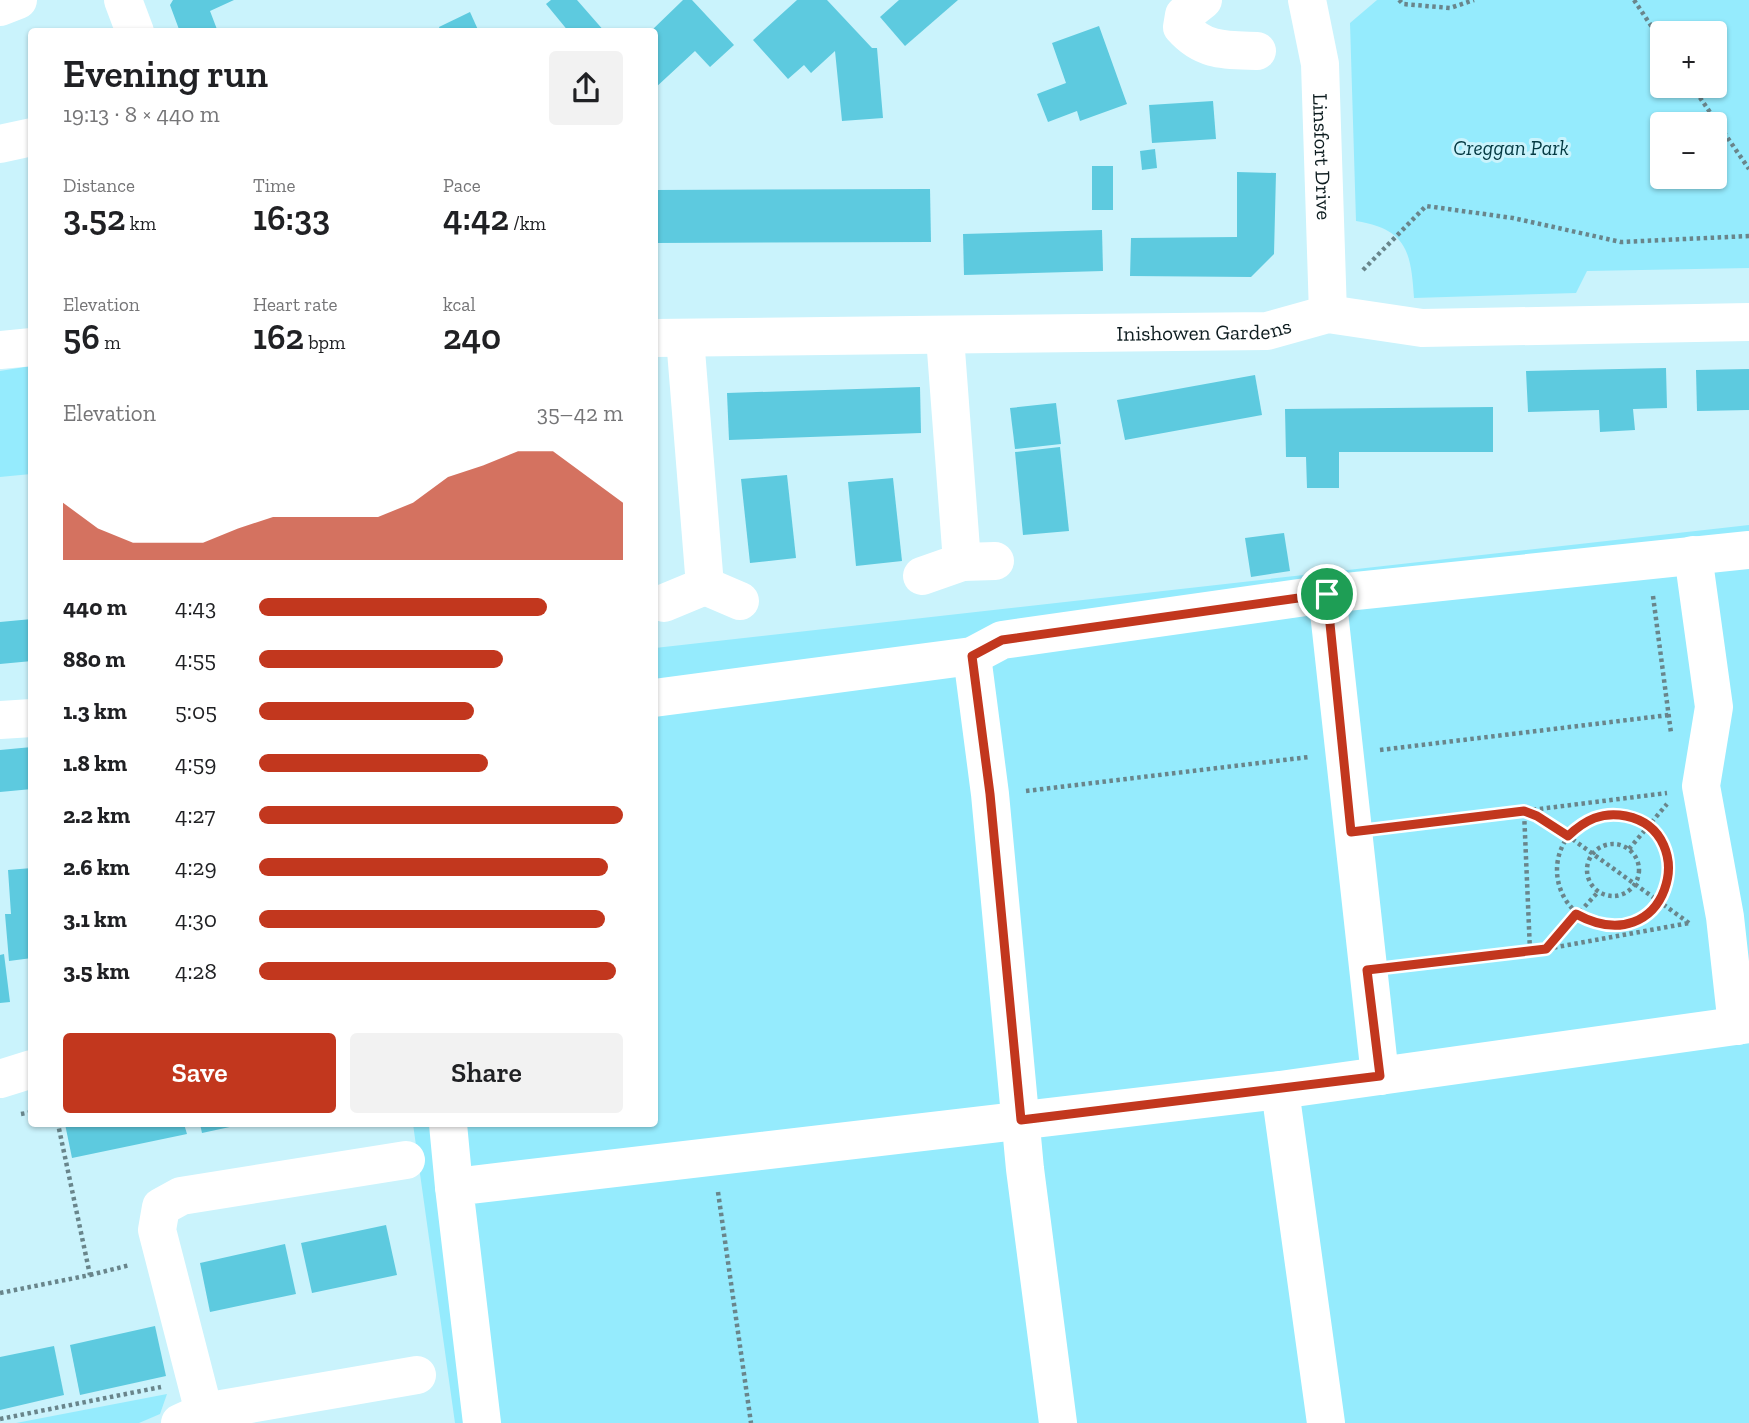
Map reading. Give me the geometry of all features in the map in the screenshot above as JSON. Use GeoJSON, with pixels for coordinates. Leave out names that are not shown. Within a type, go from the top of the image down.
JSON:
{"type":"FeatureCollection","features":[{"type":"Feature","properties":{"kind":"street"},"geometry":{"type":"LineString","coordinates":[[0,7],[18,0]]}},
{"type":"Feature","properties":{"kind":"street"},"geometry":{"type":"LineString","coordinates":[[123,0],[134,28]]}},
{"type":"Feature","properties":{"kind":"street"},"geometry":{"type":"LineString","coordinates":[[1203,0],[1184,15],[1182,27],[1196,43],[1222,49],[1257,51]]}},
{"type":"Feature","properties":{"kind":"street","name":"Linsfort Drive"},"geometry":{"type":"LineString","coordinates":[[1307,0],[1320,64],[1328,314]]}},
{"type":"Feature","properties":{"kind":"street"},"geometry":{"type":"LineString","coordinates":[[0,144],[28,138]]}},
{"type":"Feature","properties":{"kind":"street","name":"Inishowen Gardens"},"geometry":{"type":"LineString","coordinates":[[670,338],[945,337],[1267,331],[1328,314],[1422,328],[1749,322]]}},
{"type":"Feature","properties":{"kind":"street"},"geometry":{"type":"LineString","coordinates":[[922,576],[978,562],[945,337]]}},
{"type":"Feature","properties":{"kind":"street"},"geometry":{"type":"LineString","coordinates":[[670,338],[705,586]]}},
{"type":"Feature","properties":{"kind":"street"},"geometry":{"type":"LineString","coordinates":[[0,351],[28,348]]}},
{"type":"Feature","properties":{"kind":"street"},"geometry":{"type":"LineString","coordinates":[[658,697],[972,656],[1002,640],[1327,594],[1749,550]]}},
{"type":"Feature","properties":{"kind":"street"},"geometry":{"type":"LineString","coordinates":[[454,1187],[1280,1090],[1743,1025],[1707,920],[1701,786],[1714,707],[1693,555]]}},
{"type":"Feature","properties":{"kind":"street"},"geometry":{"type":"LineString","coordinates":[[664,603],[705,586],[740,601]]}},
{"type":"Feature","properties":{"kind":"street"},"geometry":{"type":"LineString","coordinates":[[1327,594],[1351,832],[1380,1076]]}},
{"type":"Feature","properties":{"kind":"street"},"geometry":{"type":"LineString","coordinates":[[972,656],[990,794],[1021,1120],[1058,1423]]}},
{"type":"Feature","properties":{"kind":"street"},"geometry":{"type":"LineString","coordinates":[[0,720],[28,718]]}},
{"type":"Feature","properties":{"kind":"street"},"geometry":{"type":"LineString","coordinates":[[0,1079],[28,1070]]}},
{"type":"Feature","properties":{"kind":"street"},"geometry":{"type":"LineString","coordinates":[[1280,1090],[1326,1423]]}},
{"type":"Feature","properties":{"kind":"street"},"geometry":{"type":"LineString","coordinates":[[448,1127],[482,1423]]}},
{"type":"Feature","properties":{"kind":"street"},"geometry":{"type":"LineString","coordinates":[[406,1160],[181,1196],[161,1207],[157,1230],[193,1405],[417,1375]]}},
{"type":"Feature","properties":{"kind":"path"},"geometry":{"type":"LineString","coordinates":[[1399,0],[1403,4],[1450,8],[1474,0]]}},
{"type":"Feature","properties":{"kind":"path"},"geometry":{"type":"LineString","coordinates":[[1634,0],[1650,24]]}},
{"type":"Feature","properties":{"kind":"path"},"geometry":{"type":"LineString","coordinates":[[1700,98],[1749,169]]}},
{"type":"Feature","properties":{"kind":"path"},"geometry":{"type":"LineString","coordinates":[[1328,314],[1360,273],[1426,206],[1513,218],[1621,242],[1749,236]]}},
{"type":"Feature","properties":{"kind":"path"},"geometry":{"type":"LineString","coordinates":[[1652,593],[1672,741]]}},
{"type":"Feature","properties":{"kind":"path"},"geometry":{"type":"LineString","coordinates":[[1351,832],[1678,791],[1629,849]]}},
{"type":"Feature","properties":{"kind":"path"},"geometry":{"type":"LineString","coordinates":[[1524,811],[1568,836],[1659,902],[1707,920]]}},
{"type":"Feature","properties":{"kind":"path"},"geometry":{"type":"LineString","coordinates":[[1524,811],[1530,951]]}},
{"type":"Feature","properties":{"kind":"path"},"geometry":{"type":"LineString","coordinates":[[1615,814],[1633,817],[1648,826],[1659,839],[1669,870],[1659,902],[1637,922],[1623,926],[1593,923],[1576,914],[1561,893],[1557,878],[1557,863],[1568,836],[1589,820],[1615,814]]}},
{"type":"Feature","properties":{"kind":"path"},"geometry":{"type":"LineString","coordinates":[[1614,844],[1629,849],[1640,869],[1636,884],[1622,895],[1598,892],[1588,878],[1587,870],[1593,854],[1599,848],[1614,844]]}},
{"type":"Feature","properties":{"kind":"path"},"geometry":{"type":"LineString","coordinates":[[1546,949],[1598,892]]}},
{"type":"Feature","properties":{"kind":"path"},"geometry":{"type":"LineString","coordinates":[[1367,970],[1546,949],[1707,920]]}},
{"type":"Feature","properties":{"kind":"path"},"geometry":{"type":"LineString","coordinates":[[0,1293],[90,1275],[59,1127]]}},
{"type":"Feature","properties":{"kind":"path"},"geometry":{"type":"LineString","coordinates":[[713,1156],[751,1423]]}},
{"type":"Feature","properties":{"kind":"path"},"geometry":{"type":"LineString","coordinates":[[0,1419],[193,1405]]}},
{"type":"Feature","properties":{"kind":"green space","name":"Creggan Park"},"geometry":{"type":"Polygon","coordinates":[[[1377,0],[1749,0],[1749,268],[1587,271],[1576,293],[1414,298],[1411,268],[1403,245],[1386,230],[1356,221],[1350,23],[1377,0]]]}},
{"type":"Feature","properties":{"kind":"green space"},"geometry":{"type":"Polygon","coordinates":[[[28,366],[28,474],[0,477],[0,371],[28,366]]]}},
{"type":"Feature","properties":{"kind":"green space"},"geometry":{"type":"Polygon","coordinates":[[[1749,525],[1749,1423],[455,1423],[413,1127],[658,1127],[658,648],[1749,525]]]}},
{"type":"Feature","properties":{"kind":"green space"},"geometry":{"type":"Polygon","coordinates":[[[167,1394],[160,1414],[139,1423],[16,1423],[167,1394]]]}},
{"type":"Feature","properties":{"kind":"building"},"geometry":{"type":"Polygon","coordinates":[[[173,0],[234,0],[210,11],[216,28],[179,28],[170,5],[173,0]]]}},
{"type":"Feature","properties":{"kind":"building"},"geometry":{"type":"Polygon","coordinates":[[[551,0],[577,0],[602,28],[566,28],[546,4],[551,0]]]}},
{"type":"Feature","properties":{"kind":"building"},"geometry":{"type":"Polygon","coordinates":[[[683,0],[692,0],[734,45],[710,67],[695,51],[658,85],[658,28],[654,28],[683,0]]]}},
{"type":"Feature","properties":{"kind":"building"},"geometry":{"type":"Polygon","coordinates":[[[797,0],[827,0],[872,48],[877,48],[883,118],[842,121],[835,51],[811,73],[804,65],[788,79],[753,40],[797,0]]]}},
{"type":"Feature","properties":{"kind":"building"},"geometry":{"type":"Polygon","coordinates":[[[899,0],[958,0],[905,46],[880,17],[899,0]]]}},
{"type":"Feature","properties":{"kind":"building"},"geometry":{"type":"Polygon","coordinates":[[[470,12],[477,28],[439,28],[470,12]]]}},
{"type":"Feature","properties":{"kind":"building"},"geometry":{"type":"Polygon","coordinates":[[[1099,26],[1127,104],[1080,121],[1077,111],[1048,122],[1037,94],[1066,83],[1052,43],[1099,26]]]}},
{"type":"Feature","properties":{"kind":"building"},"geometry":{"type":"Polygon","coordinates":[[[1213,101],[1216,139],[1152,143],[1149,105],[1213,101]]]}},
{"type":"Feature","properties":{"kind":"building"},"geometry":{"type":"Polygon","coordinates":[[[1155,149],[1157,168],[1142,170],[1140,151],[1155,149]]]}},
{"type":"Feature","properties":{"kind":"building"},"geometry":{"type":"Polygon","coordinates":[[[1092,166],[1113,166],[1113,210],[1092,210],[1092,166]]]}},
{"type":"Feature","properties":{"kind":"building"},"geometry":{"type":"Polygon","coordinates":[[[1237,172],[1276,173],[1274,254],[1251,277],[1130,276],[1131,238],[1237,237],[1237,172]]]}},
{"type":"Feature","properties":{"kind":"building"},"geometry":{"type":"Polygon","coordinates":[[[930,189],[931,242],[658,243],[658,190],[930,189]]]}},
{"type":"Feature","properties":{"kind":"building"},"geometry":{"type":"Polygon","coordinates":[[[1102,230],[1103,271],[964,275],[963,234],[1102,230]]]}},
{"type":"Feature","properties":{"kind":"building"},"geometry":{"type":"Polygon","coordinates":[[[1666,368],[1667,408],[1633,409],[1635,430],[1600,432],[1599,410],[1528,412],[1526,371],[1666,368]]]}},
{"type":"Feature","properties":{"kind":"building"},"geometry":{"type":"Polygon","coordinates":[[[1749,369],[1749,410],[1697,411],[1696,370],[1749,369]]]}},
{"type":"Feature","properties":{"kind":"building"},"geometry":{"type":"Polygon","coordinates":[[[1255,375],[1262,415],[1125,440],[1117,400],[1255,375]]]}},
{"type":"Feature","properties":{"kind":"building"},"geometry":{"type":"Polygon","coordinates":[[[920,387],[921,433],[729,440],[727,393],[920,387]]]}},
{"type":"Feature","properties":{"kind":"building"},"geometry":{"type":"Polygon","coordinates":[[[1056,403],[1061,444],[1015,449],[1010,408],[1056,403]]]}},
{"type":"Feature","properties":{"kind":"building"},"geometry":{"type":"Polygon","coordinates":[[[1493,407],[1493,452],[1339,452],[1339,488],[1307,488],[1306,457],[1286,457],[1285,409],[1493,407]]]}},
{"type":"Feature","properties":{"kind":"building"},"geometry":{"type":"Polygon","coordinates":[[[1060,447],[1069,531],[1023,535],[1015,452],[1060,447]]]}},
{"type":"Feature","properties":{"kind":"building"},"geometry":{"type":"Polygon","coordinates":[[[787,475],[796,558],[750,563],[741,479],[787,475]]]}},
{"type":"Feature","properties":{"kind":"building"},"geometry":{"type":"Polygon","coordinates":[[[893,478],[902,561],[856,566],[848,482],[893,478]]]}},
{"type":"Feature","properties":{"kind":"building"},"geometry":{"type":"Polygon","coordinates":[[[1284,533],[1290,571],[1251,577],[1245,538],[1284,533]]]}},
{"type":"Feature","properties":{"kind":"building"},"geometry":{"type":"Polygon","coordinates":[[[28,619],[28,661],[0,664],[0,622],[28,619]]]}},
{"type":"Feature","properties":{"kind":"building"},"geometry":{"type":"Polygon","coordinates":[[[28,747],[28,789],[0,792],[0,750],[28,747]]]}},
{"type":"Feature","properties":{"kind":"building"},"geometry":{"type":"Polygon","coordinates":[[[28,868],[28,959],[9,961],[5,914],[11,914],[8,870],[28,868]]]}},
{"type":"Feature","properties":{"kind":"building"},"geometry":{"type":"Polygon","coordinates":[[[4,954],[10,1002],[0,1003],[0,955],[4,954]]]}},
{"type":"Feature","properties":{"kind":"building"},"geometry":{"type":"Polygon","coordinates":[[[66,1127],[185,1127],[187,1134],[72,1158],[66,1127]]]}},
{"type":"Feature","properties":{"kind":"building"},"geometry":{"type":"Polygon","coordinates":[[[201,1127],[230,1127],[202,1133],[201,1127]]]}},
{"type":"Feature","properties":{"kind":"building"},"geometry":{"type":"Polygon","coordinates":[[[386,1225],[397,1275],[312,1293],[301,1243],[386,1225]]]}},
{"type":"Feature","properties":{"kind":"building"},"geometry":{"type":"Polygon","coordinates":[[[285,1244],[296,1294],[210,1312],[200,1263],[285,1244]]]}},
{"type":"Feature","properties":{"kind":"building"},"geometry":{"type":"Polygon","coordinates":[[[155,1326],[166,1376],[80,1395],[70,1345],[155,1326]]]}},
{"type":"Feature","properties":{"kind":"building"},"geometry":{"type":"Polygon","coordinates":[[[54,1346],[64,1395],[0,1410],[0,1357],[54,1346]]]}},
{"type":"Feature","properties":{"kind":"route"},"geometry":{"type":"LineString","coordinates":[[1327,594],[1351,832],[1524,811],[1568,836],[1581,824],[1597,816],[1615,814],[1633,817],[1648,826],[1659,839],[1666,854],[1669,870],[1667,887],[1659,902],[1637,922],[1623,926],[1593,923],[1576,914],[1546,949],[1367,970],[1380,1076],[1021,1120],[990,794],[972,656],[1002,640],[1327,594]]}}]}
